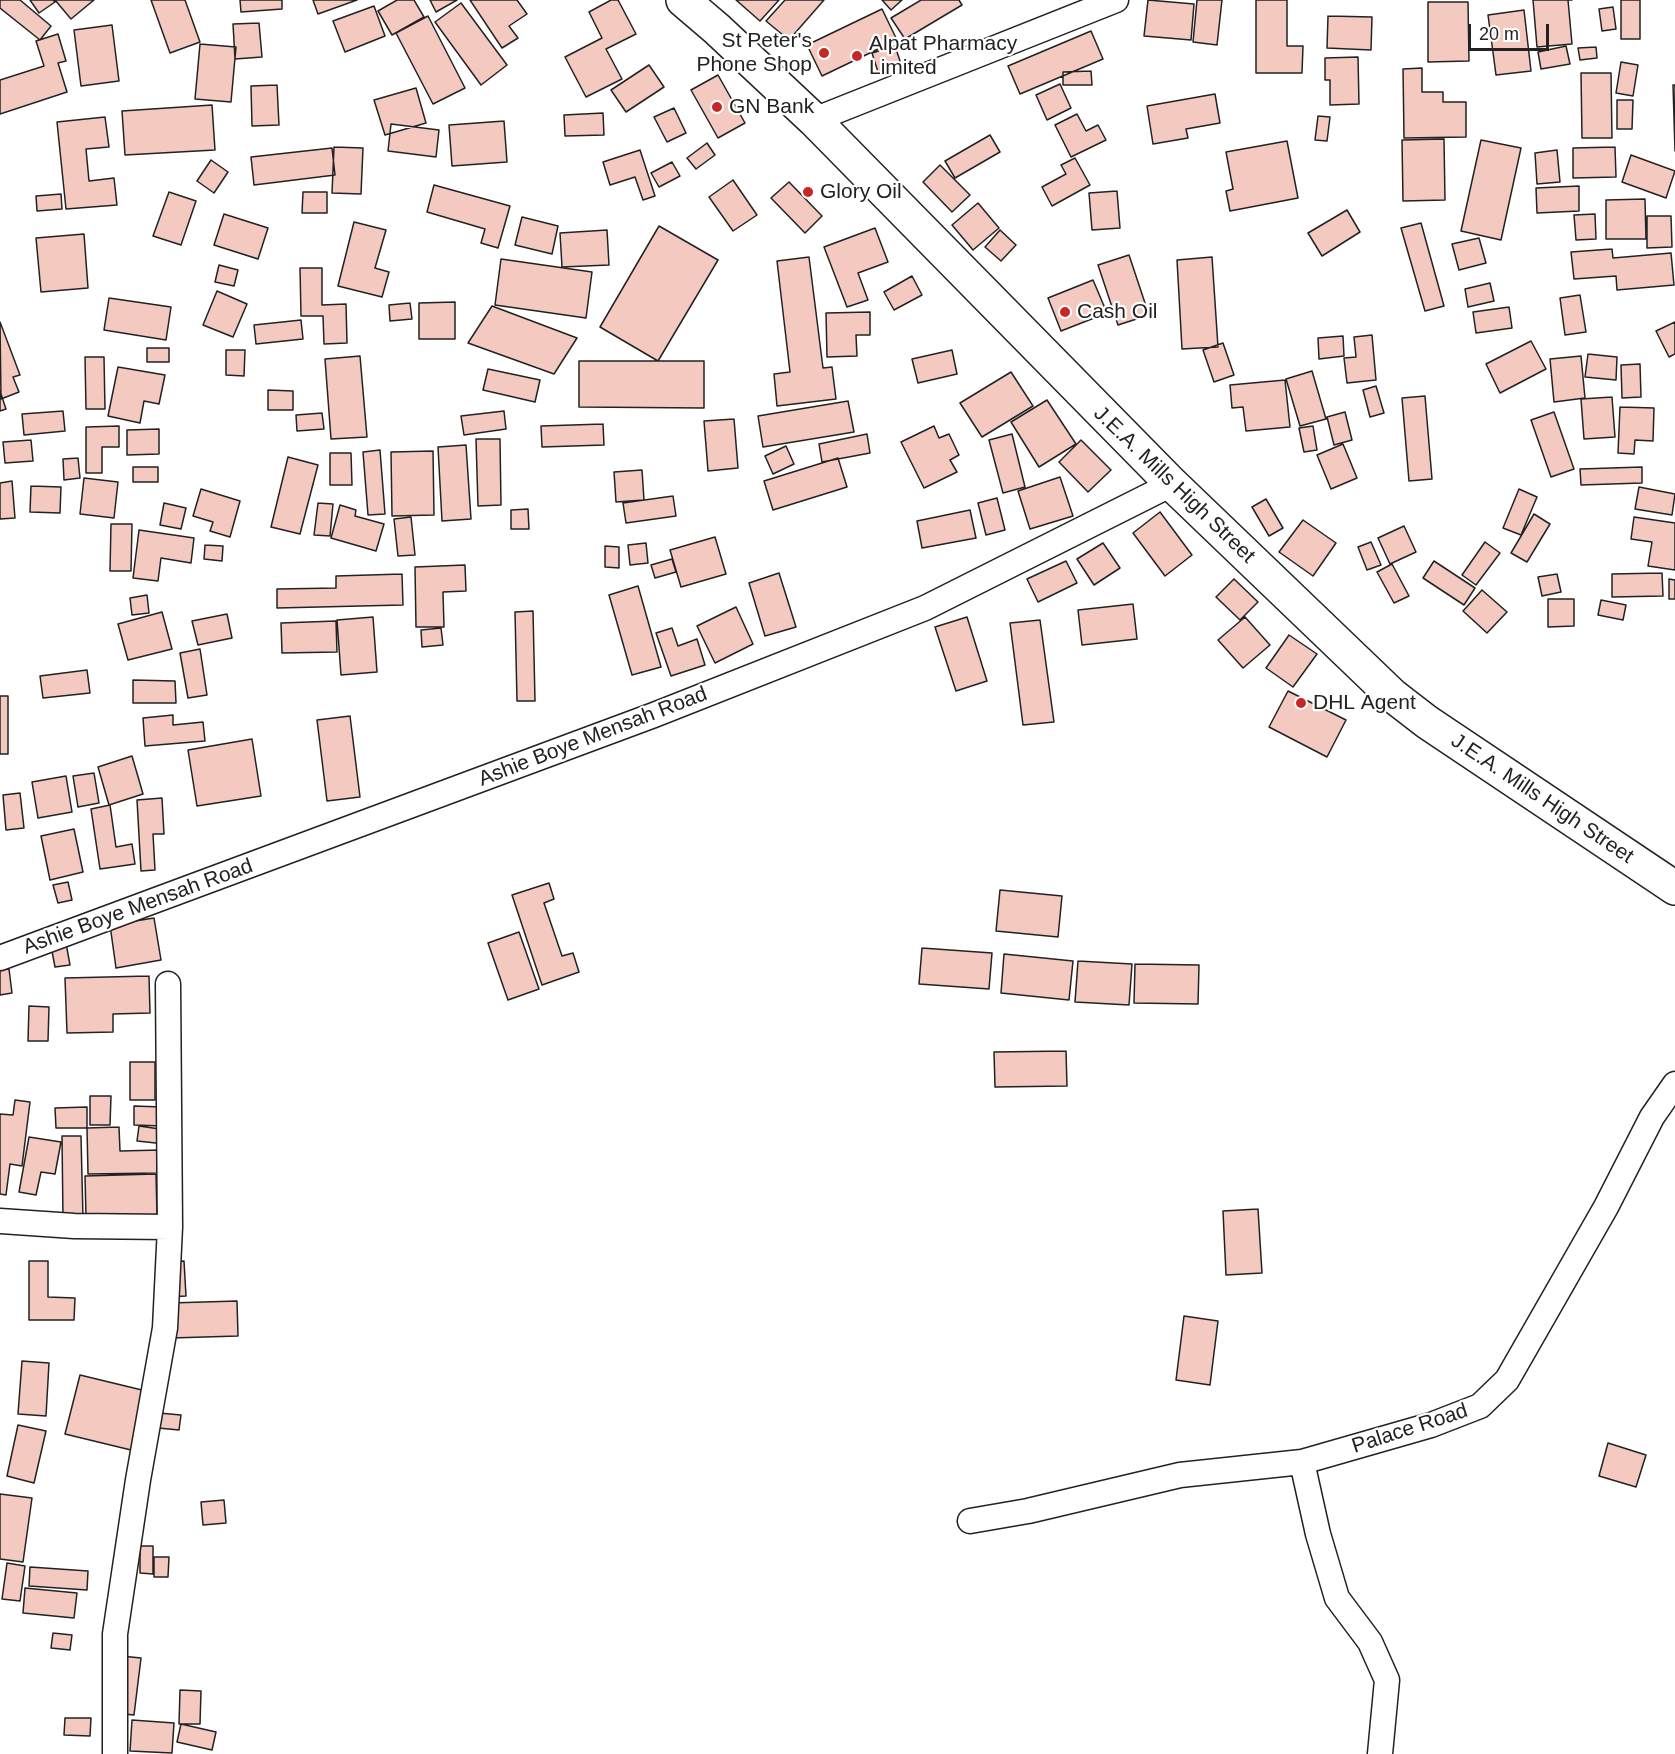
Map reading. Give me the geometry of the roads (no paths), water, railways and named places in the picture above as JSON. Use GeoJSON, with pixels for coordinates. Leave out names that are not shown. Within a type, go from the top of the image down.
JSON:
{"type":"FeatureCollection","features":[{"type":"Feature","properties":{"kind":"highway","name":"J.E.A. Mills High Street"},"geometry":{"type":"LineString","coordinates":[[683,0],[814,120],[1172,484],[1392,695],[1426,722],[1675,888]]}},
{"type":"Feature","properties":{"kind":"street"},"geometry":{"type":"LineString","coordinates":[[814,120],[1116,0]]}},
{"type":"Feature","properties":{"kind":"street","name":"Ashie Boye Mensah Road"},"geometry":{"type":"LineString","coordinates":[[0,958],[644,719],[925,608],[1172,484]]}},
{"type":"Feature","properties":{"kind":"street"},"geometry":{"type":"LineString","coordinates":[[115,1754],[115,1634],[138,1480],[165,1328],[170,1227],[168,984]]}},
{"type":"Feature","properties":{"kind":"street","name":"Palace Road"},"geometry":{"type":"LineString","coordinates":[[970,1521],[1028,1511],[1180,1475],[1302,1462],[1431,1425],[1480,1406],[1507,1380],[1606,1207],[1652,1117],[1675,1084]]}},
{"type":"Feature","properties":{"kind":"street"},"geometry":{"type":"LineString","coordinates":[[0,1221],[74,1226],[170,1227]]}},
{"type":"Feature","properties":{"kind":"street"},"geometry":{"type":"LineString","coordinates":[[1302,1462],[1318,1534],[1337,1598],[1370,1642],[1387,1680],[1380,1754]]}},
{"type":"Feature","properties":{"kind":"place","name":"St Peter's Phone Shop"},"geometry":{"type":"Point","coordinates":[824,53]}},
{"type":"Feature","properties":{"kind":"place","name":"Alpat Pharmacy Limited"},"geometry":{"type":"Point","coordinates":[857,56]}},
{"type":"Feature","properties":{"kind":"place","name":"GN Bank"},"geometry":{"type":"Point","coordinates":[717,107]}},
{"type":"Feature","properties":{"kind":"place","name":"Glory Oil"},"geometry":{"type":"Point","coordinates":[808,192]}},
{"type":"Feature","properties":{"kind":"place","name":"Cash Oil"},"geometry":{"type":"Point","coordinates":[1065,312]}},
{"type":"Feature","properties":{"kind":"place","name":"DHL Agent"},"geometry":{"type":"Point","coordinates":[1301,703]}}]}
